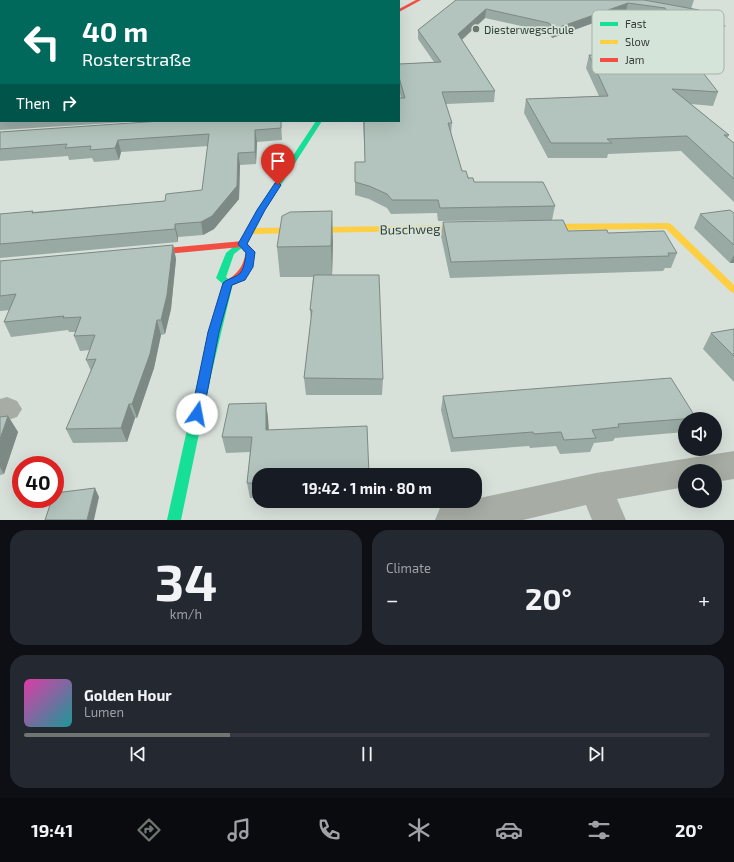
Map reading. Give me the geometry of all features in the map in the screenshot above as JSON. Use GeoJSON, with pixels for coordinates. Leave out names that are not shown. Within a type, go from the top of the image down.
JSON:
{"type":"FeatureCollection","features":[{"type":"Feature","properties":{"kind":"street"},"geometry":{"type":"LineString","coordinates":[[400,10],[419,0]]}},
{"type":"Feature","properties":{"kind":"street"},"geometry":{"type":"LineString","coordinates":[[621,0],[676,10]]}},
{"type":"Feature","properties":{"kind":"street"},"geometry":{"type":"LineString","coordinates":[[228,283],[221,278],[224,266],[230,253],[243,244],[249,231],[318,122]]}},
{"type":"Feature","properties":{"kind":"street"},"geometry":{"type":"LineString","coordinates":[[525,228],[668,226],[734,290]]}},
{"type":"Feature","properties":{"kind":"street","name":"Buschweg"},"geometry":{"type":"LineString","coordinates":[[249,231],[478,228]]}},
{"type":"Feature","properties":{"kind":"street"},"geometry":{"type":"LineString","coordinates":[[133,255],[243,244]]}},
{"type":"Feature","properties":{"kind":"street"},"geometry":{"type":"LineString","coordinates":[[228,283],[242,278],[249,267],[251,252],[243,244]]}},
{"type":"Feature","properties":{"kind":"street"},"geometry":{"type":"LineString","coordinates":[[174,520],[214,332],[228,283]]}},
{"type":"Feature","properties":{"kind":"street"},"geometry":{"type":"LineString","coordinates":[[722,467],[734,465]]}},
{"type":"Feature","properties":{"kind":"street"},"geometry":{"type":"LineString","coordinates":[[452,520],[596,488],[678,474]]}},
{"type":"Feature","properties":{"kind":"street"},"geometry":{"type":"LineString","coordinates":[[596,488],[609,520]]}},
{"type":"Feature","properties":{"kind":"building"},"geometry":{"type":"Polygon","coordinates":[[[456,0],[644,0],[699,10],[666,10],[665,8],[628,3],[608,10],[592,10],[592,16],[554,29],[549,23],[486,9],[458,34],[495,91],[442,92],[452,123],[448,123],[462,171],[466,171],[468,178],[473,178],[474,182],[543,182],[555,206],[440,208],[438,200],[392,200],[387,194],[355,182],[355,162],[365,162],[364,122],[400,122],[400,98],[405,98],[400,80],[400,64],[441,62],[418,30],[456,0]]]}},
{"type":"Feature","properties":{"kind":"building"},"geometry":{"type":"Polygon","coordinates":[[[598,74],[704,74],[718,92],[672,89],[729,135],[724,135],[734,143],[734,179],[687,136],[607,139],[612,143],[551,143],[526,99],[608,96],[598,74]]]}},
{"type":"Feature","properties":{"kind":"building"},"geometry":{"type":"Polygon","coordinates":[[[146,122],[281,122],[281,128],[255,130],[255,152],[238,153],[237,186],[212,216],[201,222],[175,224],[175,229],[0,244],[0,214],[33,211],[32,213],[165,201],[166,194],[202,190],[209,134],[118,140],[115,148],[90,150],[91,146],[65,148],[67,144],[0,149],[0,132],[146,122]]]}},
{"type":"Feature","properties":{"kind":"building"},"geometry":{"type":"Polygon","coordinates":[[[730,210],[734,213],[734,245],[700,214],[730,210]]]}},
{"type":"Feature","properties":{"kind":"building"},"geometry":{"type":"Polygon","coordinates":[[[332,211],[331,246],[277,247],[282,216],[290,212],[332,211]]]}},
{"type":"Feature","properties":{"kind":"building"},"geometry":{"type":"Polygon","coordinates":[[[563,220],[568,231],[607,230],[608,233],[664,231],[677,253],[668,253],[669,256],[451,262],[443,222],[563,220]]]}},
{"type":"Feature","properties":{"kind":"building"},"geometry":{"type":"Polygon","coordinates":[[[173,245],[167,295],[161,320],[157,320],[150,354],[132,404],[129,404],[121,428],[66,429],[96,359],[86,360],[95,335],[74,336],[81,317],[63,318],[64,316],[4,322],[16,294],[0,296],[0,261],[173,245]]]}},
{"type":"Feature","properties":{"kind":"building"},"geometry":{"type":"Polygon","coordinates":[[[314,275],[379,275],[383,379],[304,378],[312,310],[310,310],[314,275]]]}},
{"type":"Feature","properties":{"kind":"building"},"geometry":{"type":"Polygon","coordinates":[[[734,329],[734,356],[711,333],[734,329]]]}},
{"type":"Feature","properties":{"kind":"building"},"geometry":{"type":"Polygon","coordinates":[[[671,378],[692,412],[678,412],[678,419],[618,424],[619,427],[592,430],[596,438],[564,440],[561,432],[534,434],[533,432],[453,438],[443,396],[671,378]]]}},
{"type":"Feature","properties":{"kind":"building"},"geometry":{"type":"Polygon","coordinates":[[[266,403],[266,430],[367,426],[369,468],[252,468],[252,483],[247,483],[252,437],[222,437],[229,404],[266,403]]]}},
{"type":"Feature","properties":{"kind":"building"},"geometry":{"type":"Polygon","coordinates":[[[8,416],[0,439],[0,417],[8,416]]]}},
{"type":"Feature","properties":{"kind":"building"},"geometry":{"type":"Polygon","coordinates":[[[95,488],[87,520],[45,520],[49,508],[64,508],[64,492],[95,488]]]}},
{"type":"Feature","properties":{"kind":"traffic: fast"},"geometry":{"type":"LineString","coordinates":[[228,283],[221,278],[230,253],[243,244],[261,210],[318,122]]}},
{"type":"Feature","properties":{"kind":"traffic: fast"},"geometry":{"type":"LineString","coordinates":[[174,520],[206,371],[228,283]]}},
{"type":"Feature","properties":{"kind":"traffic: slow"},"geometry":{"type":"LineString","coordinates":[[536,227],[668,226],[734,290]]}},
{"type":"Feature","properties":{"kind":"traffic: slow"},"geometry":{"type":"LineString","coordinates":[[249,231],[471,228]]}},
{"type":"Feature","properties":{"kind":"traffic: jam"},"geometry":{"type":"LineString","coordinates":[[400,10],[419,0]]}},
{"type":"Feature","properties":{"kind":"traffic: jam"},"geometry":{"type":"LineString","coordinates":[[145,253],[243,244]]}},
{"type":"Feature","properties":{"kind":"traffic: jam"},"geometry":{"type":"LineString","coordinates":[[228,283],[242,275],[247,267],[251,252],[243,244]]}},
{"type":"Feature","properties":{"kind":"place","name":"Diesterwegschule"},"geometry":{"type":"Point","coordinates":[476,29]}},
{"type":"Feature","properties":{"kind":"route"},"geometry":{"type":"LineString","coordinates":[[197,414],[214,332],[228,283],[242,278],[249,267],[251,252],[243,244],[261,210],[278,185]]}}]}
